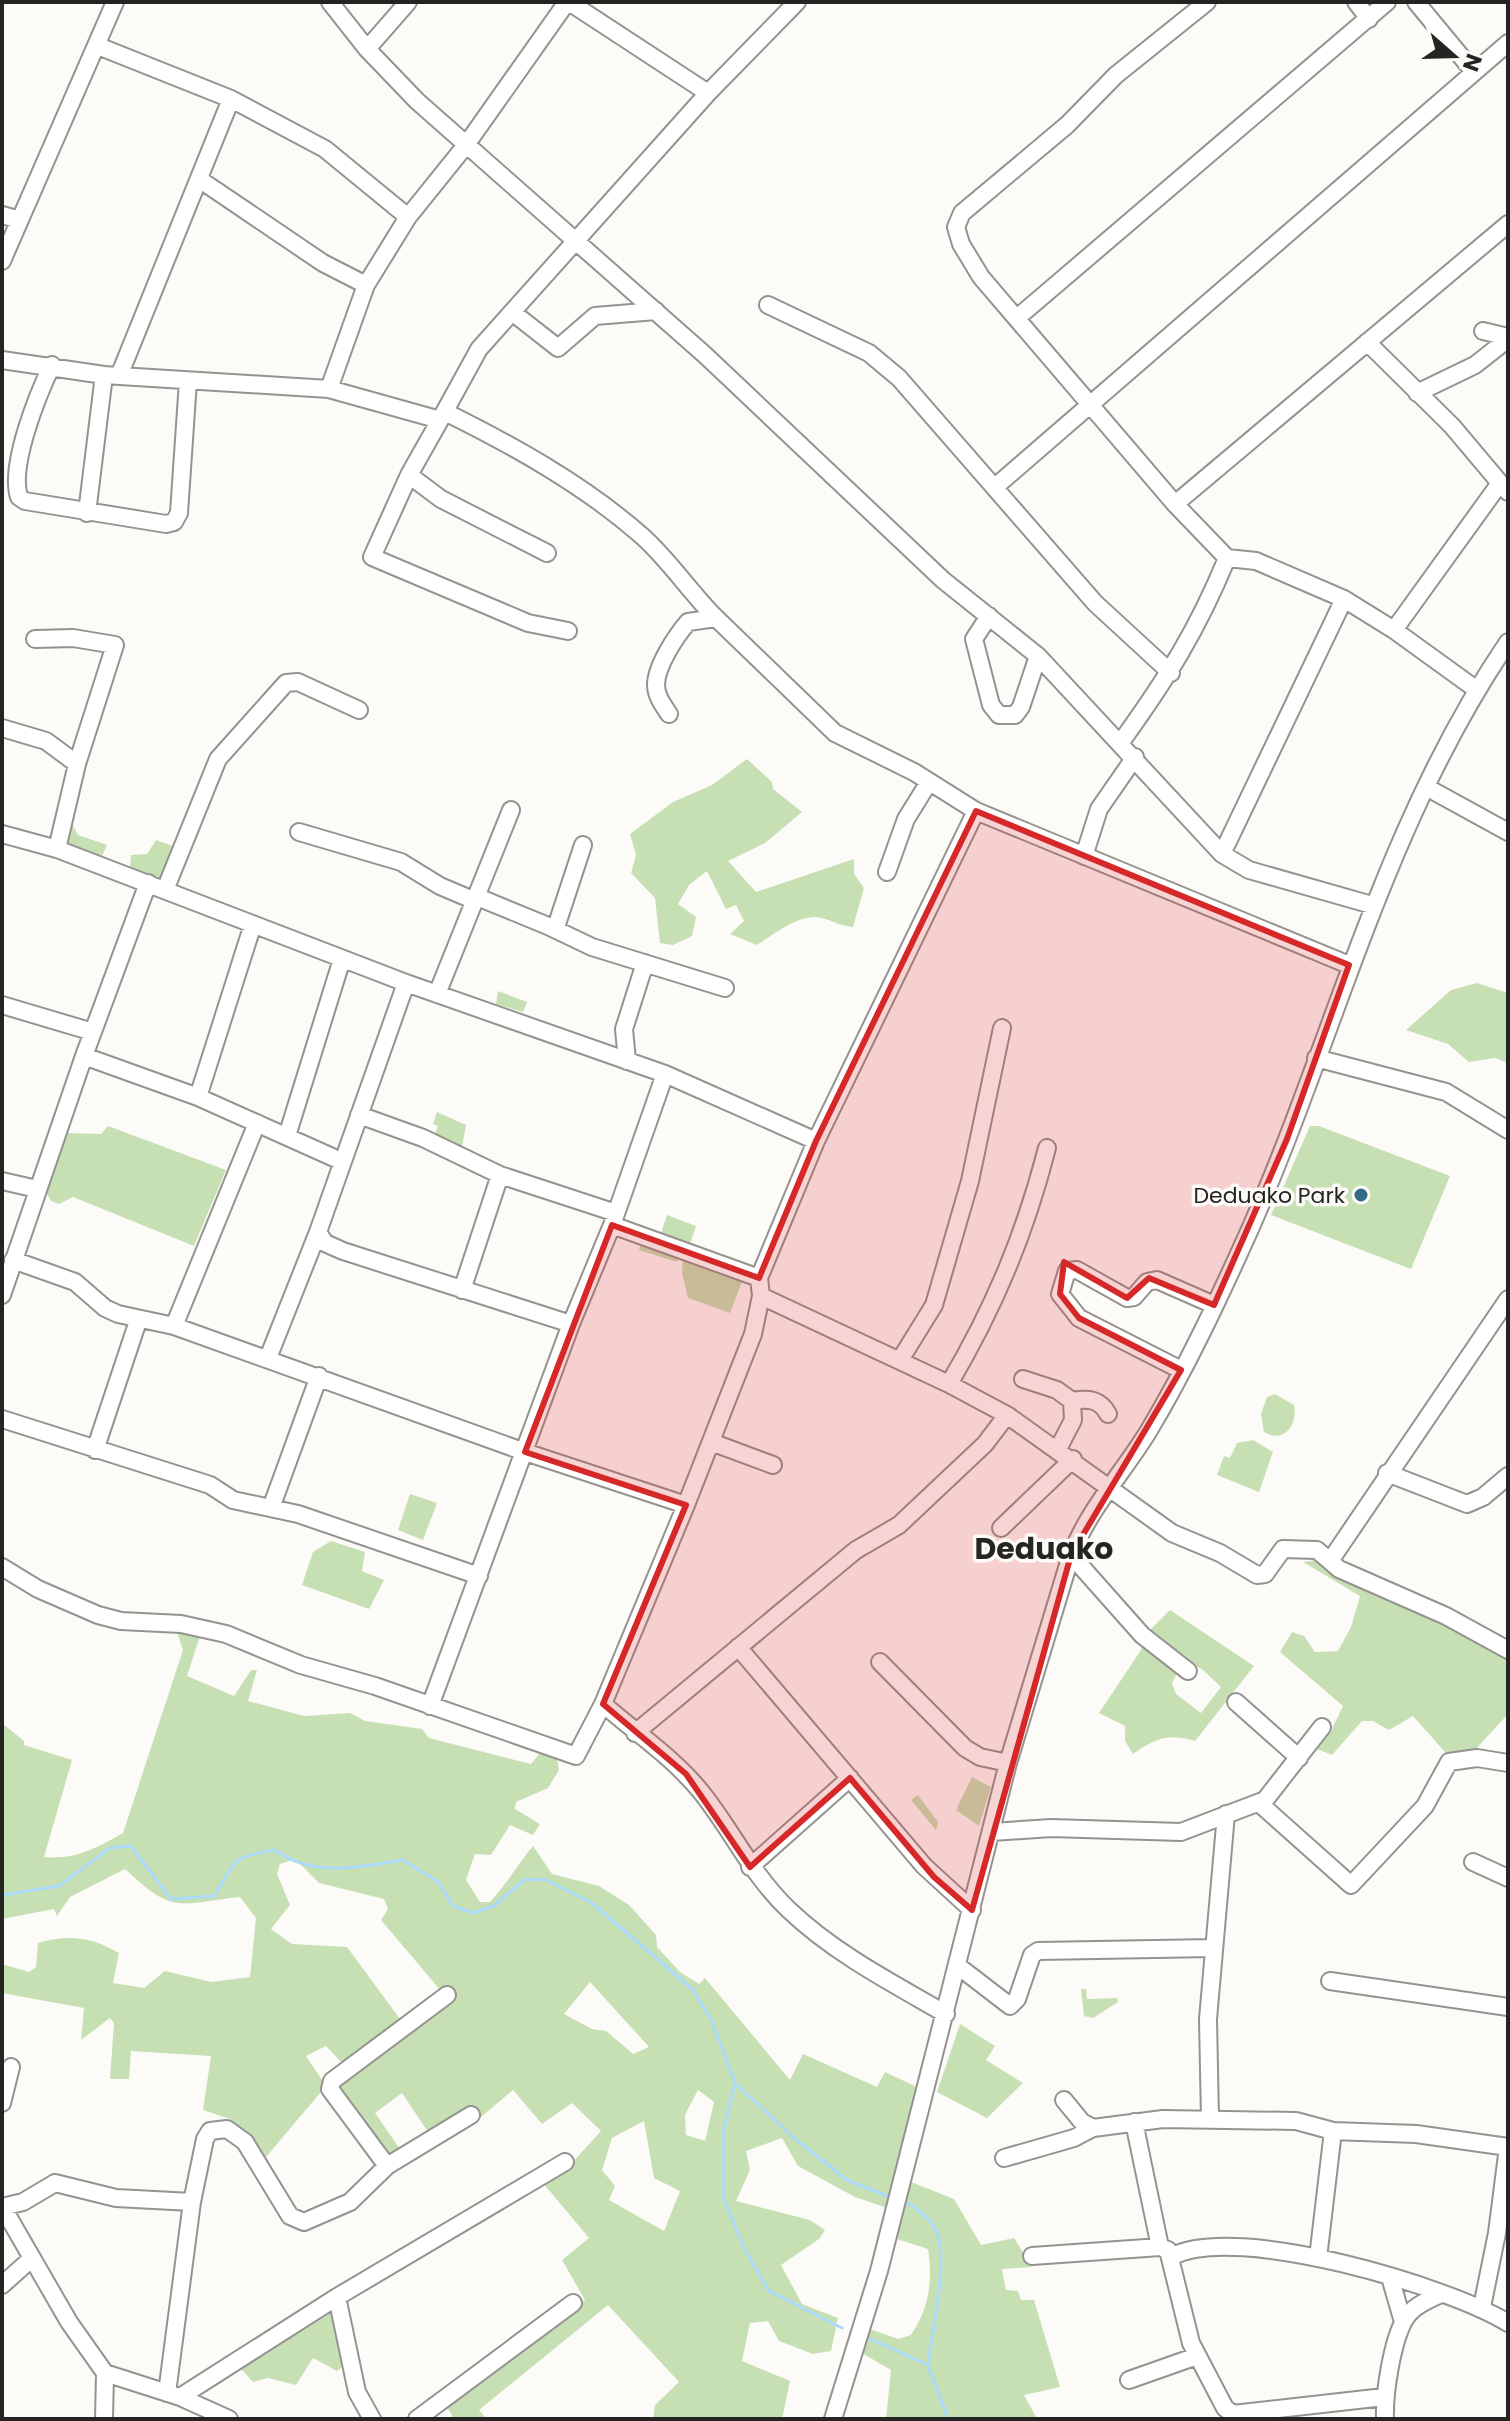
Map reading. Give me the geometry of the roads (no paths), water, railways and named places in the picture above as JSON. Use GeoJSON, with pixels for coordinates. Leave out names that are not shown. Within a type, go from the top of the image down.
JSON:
{"type":"FeatureCollection","features":[{"type":"Feature","properties":{"kind":"street"},"geometry":{"type":"LineString","coordinates":[[2,261],[115,2]]}},
{"type":"Feature","properties":{"kind":"street"},"geometry":{"type":"LineString","coordinates":[[330,2],[367,49],[466,145],[656,311],[943,580],[1038,656],[1222,854],[1249,870],[1372,905]]}},
{"type":"Feature","properties":{"kind":"street"},"geometry":{"type":"LineString","coordinates":[[367,49],[408,2]]}},
{"type":"Feature","properties":{"kind":"street"},"geometry":{"type":"LineString","coordinates":[[329,389],[366,285],[408,217],[466,145],[568,2],[708,93]]}},
{"type":"Feature","properties":{"kind":"street"},"geometry":{"type":"LineString","coordinates":[[568,631],[528,623],[375,561],[373,550],[409,475],[479,349],[708,93],[797,2]]}},
{"type":"Feature","properties":{"kind":"street"},"geometry":{"type":"LineString","coordinates":[[1207,2],[1116,75],[1067,125],[988,188],[959,218],[956,232],[981,277],[1052,362],[1091,402],[1175,504],[1227,558],[1256,561],[1344,599],[1394,630],[1477,690]]}},
{"type":"Feature","properties":{"kind":"street"},"geometry":{"type":"LineString","coordinates":[[1356,2],[1369,19]]}},
{"type":"Feature","properties":{"kind":"street"},"geometry":{"type":"LineString","coordinates":[[1017,318],[1387,2]]}},
{"type":"Feature","properties":{"kind":"street"},"geometry":{"type":"LineString","coordinates":[[1416,2],[1474,72]]}},
{"type":"Feature","properties":{"kind":"street"},"geometry":{"type":"LineString","coordinates":[[995,487],[1508,43]]}},
{"type":"Feature","properties":{"kind":"street"},"geometry":{"type":"LineString","coordinates":[[98,46],[231,99],[325,149],[408,217]]}},
{"type":"Feature","properties":{"kind":"street"},"geometry":{"type":"LineString","coordinates":[[87,513],[112,376],[231,99]]}},
{"type":"Feature","properties":{"kind":"street"},"geometry":{"type":"LineString","coordinates":[[199,179],[323,263],[366,285]]}},
{"type":"Feature","properties":{"kind":"street"},"geometry":{"type":"LineString","coordinates":[[2,215],[20,220]]}},
{"type":"Feature","properties":{"kind":"street"},"geometry":{"type":"LineString","coordinates":[[1175,504],[1508,224]]}},
{"type":"Feature","properties":{"kind":"street"},"geometry":{"type":"LineString","coordinates":[[768,305],[869,353],[899,378],[1095,603],[1171,673]]}},
{"type":"Feature","properties":{"kind":"street"},"geometry":{"type":"LineString","coordinates":[[512,312],[558,348],[595,316],[656,311]]}},
{"type":"Feature","properties":{"kind":"street"},"geometry":{"type":"LineString","coordinates":[[1483,331],[1508,338]]}},
{"type":"Feature","properties":{"kind":"street"},"geometry":{"type":"LineString","coordinates":[[1417,393],[1475,365],[1508,338]]}},
{"type":"Feature","properties":{"kind":"street"},"geometry":{"type":"LineString","coordinates":[[1367,342],[1452,426],[1504,488],[1394,630]]}},
{"type":"Feature","properties":{"kind":"street"},"geometry":{"type":"LineString","coordinates":[[2,360],[112,376],[329,389],[442,416],[549,468],[621,519],[645,539],[716,618],[835,733],[929,782],[976,811],[1349,965]]}},
{"type":"Feature","properties":{"kind":"street"},"geometry":{"type":"LineString","coordinates":[[52,365],[29,417],[17,491],[25,501],[166,524],[177,519],[188,381]]}},
{"type":"Feature","properties":{"kind":"street"},"geometry":{"type":"LineString","coordinates":[[409,475],[441,499],[547,553]]}},
{"type":"Feature","properties":{"kind":"street"},"geometry":{"type":"LineString","coordinates":[[1121,742],[1171,673],[1202,620],[1227,558]]}},
{"type":"Feature","properties":{"kind":"street"},"geometry":{"type":"LineString","coordinates":[[1222,854],[1344,599]]}},
{"type":"Feature","properties":{"kind":"street"},"geometry":{"type":"LineString","coordinates":[[989,616],[974,639],[991,705],[999,715],[1015,715],[1021,707],[1038,656]]}},
{"type":"Feature","properties":{"kind":"street"},"geometry":{"type":"LineString","coordinates":[[669,714],[658,697],[656,682],[668,655],[688,622],[716,618]]}},
{"type":"Feature","properties":{"kind":"street"},"geometry":{"type":"LineString","coordinates":[[35,639],[64,637],[115,645],[77,764],[57,849]]}},
{"type":"Feature","properties":{"kind":"street"},"geometry":{"type":"LineString","coordinates":[[833,2419],[879,2271],[1008,1763],[1071,1555],[1084,1524],[1139,1447],[1214,1305],[1259,1208],[1372,905],[1426,787],[1477,690],[1508,642]]}},
{"type":"Feature","properties":{"kind":"street"},"geometry":{"type":"LineString","coordinates":[[165,890],[218,759],[286,683],[298,682],[359,710]]}},
{"type":"Feature","properties":{"kind":"street"},"geometry":{"type":"LineString","coordinates":[[2,728],[46,741],[77,764]]}},
{"type":"Feature","properties":{"kind":"street"},"geometry":{"type":"LineString","coordinates":[[1084,856],[1099,809],[1135,757]]}},
{"type":"Feature","properties":{"kind":"street"},"geometry":{"type":"LineString","coordinates":[[887,872],[906,819],[929,782]]}},
{"type":"Feature","properties":{"kind":"street"},"geometry":{"type":"LineString","coordinates":[[1426,787],[1508,832]]}},
{"type":"Feature","properties":{"kind":"street"},"geometry":{"type":"LineString","coordinates":[[437,994],[511,810]]}},
{"type":"Feature","properties":{"kind":"street"},"geometry":{"type":"LineString","coordinates":[[2,1567],[38,1589],[98,1615],[206,1628],[301,1665],[375,1686],[573,1756],[581,1750],[686,1505],[753,1334],[760,1287],[816,1141],[976,811]]}},
{"type":"Feature","properties":{"kind":"street"},"geometry":{"type":"LineString","coordinates":[[299,832],[401,862],[440,886],[548,926],[592,947],[725,988]]}},
{"type":"Feature","properties":{"kind":"street"},"geometry":{"type":"LineString","coordinates":[[2,834],[57,849],[406,983],[665,1074],[816,1141]]}},
{"type":"Feature","properties":{"kind":"street"},"geometry":{"type":"LineString","coordinates":[[548,926],[557,924],[562,916],[583,845]]}},
{"type":"Feature","properties":{"kind":"street"},"geometry":{"type":"LineString","coordinates":[[2,1295],[84,1056],[148,883]]}},
{"type":"Feature","properties":{"kind":"street"},"geometry":{"type":"LineString","coordinates":[[198,1097],[253,924]]}},
{"type":"Feature","properties":{"kind":"street"},"geometry":{"type":"LineString","coordinates":[[287,1136],[342,959]]}},
{"type":"Feature","properties":{"kind":"street"},"geometry":{"type":"LineString","coordinates":[[627,1061],[624,1029],[645,963]]}},
{"type":"Feature","properties":{"kind":"street"},"geometry":{"type":"LineString","coordinates":[[268,1358],[318,1232],[406,983]]}},
{"type":"Feature","properties":{"kind":"street"},"geometry":{"type":"LineString","coordinates":[[2,1005],[93,1032]]}},
{"type":"Feature","properties":{"kind":"street"},"geometry":{"type":"LineString","coordinates":[[900,1360],[934,1305],[970,1181],[1002,1028]]}},
{"type":"Feature","properties":{"kind":"street"},"geometry":{"type":"LineString","coordinates":[[84,1056],[198,1097],[341,1161]]}},
{"type":"Feature","properties":{"kind":"street"},"geometry":{"type":"LineString","coordinates":[[1316,1058],[1446,1092],[1508,1130]]}},
{"type":"Feature","properties":{"kind":"street"},"geometry":{"type":"LineString","coordinates":[[430,1706],[571,1324],[614,1219],[665,1074]]}},
{"type":"Feature","properties":{"kind":"street"},"geometry":{"type":"LineString","coordinates":[[359,1115],[423,1138],[500,1175],[614,1219],[760,1287],[1007,1415],[1184,1540],[1220,1553],[1257,1575],[1265,1574],[1280,1551],[1289,1548],[1312,1549],[1347,1574],[1446,1616],[1508,1650]]}},
{"type":"Feature","properties":{"kind":"street"},"geometry":{"type":"LineString","coordinates":[[174,1326],[257,1123]]}},
{"type":"Feature","properties":{"kind":"street"},"geometry":{"type":"LineString","coordinates":[[949,1384],[997,1299],[1036,1191],[1047,1148]]}},
{"type":"Feature","properties":{"kind":"street"},"geometry":{"type":"LineString","coordinates":[[462,1290],[500,1175]]}},
{"type":"Feature","properties":{"kind":"street"},"geometry":{"type":"LineString","coordinates":[[2,1181],[37,1189]]}},
{"type":"Feature","properties":{"kind":"street"},"geometry":{"type":"LineString","coordinates":[[318,1232],[325,1243],[343,1251],[571,1324]]}},
{"type":"Feature","properties":{"kind":"street"},"geometry":{"type":"LineString","coordinates":[[13,1260],[75,1282],[105,1308],[138,1321],[174,1326],[525,1452],[686,1505]]}},
{"type":"Feature","properties":{"kind":"street"},"geometry":{"type":"LineString","coordinates":[[1181,1370],[1079,1318],[1060,1294],[1063,1278],[1067,1271],[1074,1269],[1127,1298],[1134,1297],[1147,1282],[1157,1280],[1214,1305]]}},
{"type":"Feature","properties":{"kind":"street"},"geometry":{"type":"LineString","coordinates":[[1330,1561],[1508,1299]]}},
{"type":"Feature","properties":{"kind":"street"},"geometry":{"type":"LineString","coordinates":[[95,1450],[138,1321]]}},
{"type":"Feature","properties":{"kind":"street"},"geometry":{"type":"LineString","coordinates":[[271,1508],[319,1376]]}},
{"type":"Feature","properties":{"kind":"street"},"geometry":{"type":"LineString","coordinates":[[1023,1379],[1057,1390],[1072,1401],[1085,1399],[1099,1402],[1108,1414]]}},
{"type":"Feature","properties":{"kind":"street"},"geometry":{"type":"LineString","coordinates":[[1058,1449],[1073,1420],[1072,1401]]}},
{"type":"Feature","properties":{"kind":"street"},"geometry":{"type":"LineString","coordinates":[[635,1733],[856,1550],[899,1525],[985,1444],[1007,1415]]}},
{"type":"Feature","properties":{"kind":"street"},"geometry":{"type":"LineString","coordinates":[[2,1419],[210,1485],[233,1500],[298,1514],[479,1576]]}},
{"type":"Feature","properties":{"kind":"street"},"geometry":{"type":"LineString","coordinates":[[711,1442],[773,1465]]}},
{"type":"Feature","properties":{"kind":"street"},"geometry":{"type":"LineString","coordinates":[[1001,1528],[1073,1459]]}},
{"type":"Feature","properties":{"kind":"street"},"geometry":{"type":"LineString","coordinates":[[1387,1473],[1467,1504],[1483,1497],[1508,1476]]}},
{"type":"Feature","properties":{"kind":"street"},"geometry":{"type":"LineString","coordinates":[[1071,1555],[1142,1635],[1188,1671]]}},
{"type":"Feature","properties":{"kind":"street"},"geometry":{"type":"LineString","coordinates":[[738,1647],[934,1877],[972,1910]]}},
{"type":"Feature","properties":{"kind":"street"},"geometry":{"type":"LineString","coordinates":[[880,1662],[965,1748],[980,1757],[1008,1763]]}},
{"type":"Feature","properties":{"kind":"street"},"geometry":{"type":"LineString","coordinates":[[1236,1702],[1299,1758]]}},
{"type":"Feature","properties":{"kind":"street"},"geometry":{"type":"LineString","coordinates":[[603,1704],[686,1774],[718,1815],[750,1867],[790,1911],[831,1944],[946,2014]]}},
{"type":"Feature","properties":{"kind":"street"},"geometry":{"type":"LineString","coordinates":[[992,1832],[1051,1828],[1181,1832],[1269,1797],[1322,1727]]}},
{"type":"Feature","properties":{"kind":"street"},"geometry":{"type":"LineString","coordinates":[[1259,1803],[1351,1885],[1425,1806],[1449,1762],[1477,1758],[1508,1763]]}},
{"type":"Feature","properties":{"kind":"street"},"geometry":{"type":"LineString","coordinates":[[750,1867],[850,1778]]}},
{"type":"Feature","properties":{"kind":"street"},"geometry":{"type":"LineString","coordinates":[[1210,2119],[1208,2019],[1226,1814]]}},
{"type":"Feature","properties":{"kind":"street"},"geometry":{"type":"LineString","coordinates":[[1473,1862],[1508,1878]]}},
{"type":"Feature","properties":{"kind":"street"},"geometry":{"type":"LineString","coordinates":[[958,1966],[1010,2006],[1017,1999],[1032,1955],[1038,1951],[1213,1948]]}},
{"type":"Feature","properties":{"kind":"street"},"geometry":{"type":"LineString","coordinates":[[1330,1981],[1508,2007]]}},
{"type":"Feature","properties":{"kind":"street"},"geometry":{"type":"LineString","coordinates":[[387,2166],[330,2089],[332,2081],[447,1995]]}},
{"type":"Feature","properties":{"kind":"street"},"geometry":{"type":"LineString","coordinates":[[2,2103],[11,2067]]}},
{"type":"Feature","properties":{"kind":"street"},"geometry":{"type":"LineString","coordinates":[[1064,2100],[1082,2122],[1093,2128]]}},
{"type":"Feature","properties":{"kind":"street"},"geometry":{"type":"LineString","coordinates":[[173,2395],[192,2202],[205,2139],[215,2129],[227,2129],[245,2142],[290,2216],[299,2222],[350,2202],[387,2166],[471,2115]]}},
{"type":"Feature","properties":{"kind":"street"},"geometry":{"type":"LineString","coordinates":[[1004,2158],[1074,2138],[1093,2128],[1134,2122],[1210,2119],[1296,2121],[1333,2131],[1416,2134],[1508,2147],[1497,2233],[1482,2307]]}},
{"type":"Feature","properties":{"kind":"street"},"geometry":{"type":"LineString","coordinates":[[1134,2122],[1166,2252],[1197,2356],[1225,2408],[1235,2417],[1321,2401],[1384,2397]]}},
{"type":"Feature","properties":{"kind":"street"},"geometry":{"type":"LineString","coordinates":[[1318,2258],[1333,2131]]}},
{"type":"Feature","properties":{"kind":"street"},"geometry":{"type":"LineString","coordinates":[[173,2395],[565,2162]]}},
{"type":"Feature","properties":{"kind":"street"},"geometry":{"type":"LineString","coordinates":[[104,2419],[105,2373],[30,2260],[2,2206],[23,2202],[55,2183],[116,2198],[192,2202]]}},
{"type":"Feature","properties":{"kind":"street"},"geometry":{"type":"LineString","coordinates":[[1032,2256],[1212,2248],[1318,2258],[1390,2277],[1482,2307],[1508,2323]]}},
{"type":"Feature","properties":{"kind":"street"},"geometry":{"type":"LineString","coordinates":[[2,2285],[30,2260]]}},
{"type":"Feature","properties":{"kind":"street"},"geometry":{"type":"LineString","coordinates":[[1390,2277],[1403,2322]]}},
{"type":"Feature","properties":{"kind":"street"},"geometry":{"type":"LineString","coordinates":[[1385,2419],[1384,2397],[1403,2322],[1417,2306],[1441,2294]]}},
{"type":"Feature","properties":{"kind":"street"},"geometry":{"type":"LineString","coordinates":[[337,2297],[357,2392],[372,2419]]}},
{"type":"Feature","properties":{"kind":"street"},"geometry":{"type":"LineString","coordinates":[[417,2419],[573,2303]]}},
{"type":"Feature","properties":{"kind":"street"},"geometry":{"type":"LineString","coordinates":[[1129,2380],[1197,2356]]}},
{"type":"Feature","properties":{"kind":"street"},"geometry":{"type":"LineString","coordinates":[[105,2373],[173,2395],[221,2417]]}},
{"type":"Feature","properties":{"kind":"waterway"},"geometry":{"type":"LineString","coordinates":[[2,1895],[59,1886],[110,1848],[131,1846],[171,1899],[214,1896],[236,1862],[275,1850],[290,1859],[321,1867],[353,1867],[403,1860],[438,1882],[453,1906],[474,1913],[495,1905],[524,1880],[544,1879],[592,1903],[692,1989],[711,2019],[735,2083],[723,2132],[723,2197],[744,2248],[769,2291],[842,2328]]}},
{"type":"Feature","properties":{"kind":"waterway"},"geometry":{"type":"LineString","coordinates":[[735,2083],[793,2137],[847,2180],[892,2198]]}},
{"type":"Feature","properties":{"kind":"waterway"},"geometry":{"type":"LineString","coordinates":[[906,2202],[934,2227],[941,2251],[940,2283],[928,2365]]}},
{"type":"Feature","properties":{"kind":"waterway"},"geometry":{"type":"LineString","coordinates":[[864,2336],[928,2365],[948,2419]]}},
{"type":"Feature","properties":{"kind":"place","name":"Deduako Park"},"geometry":{"type":"Point","coordinates":[1361,1195]}},
{"type":"Feature","properties":{"kind":"district","name":"Deduako"},"geometry":{"type":"Point","coordinates":[1044,1548]}}]}
